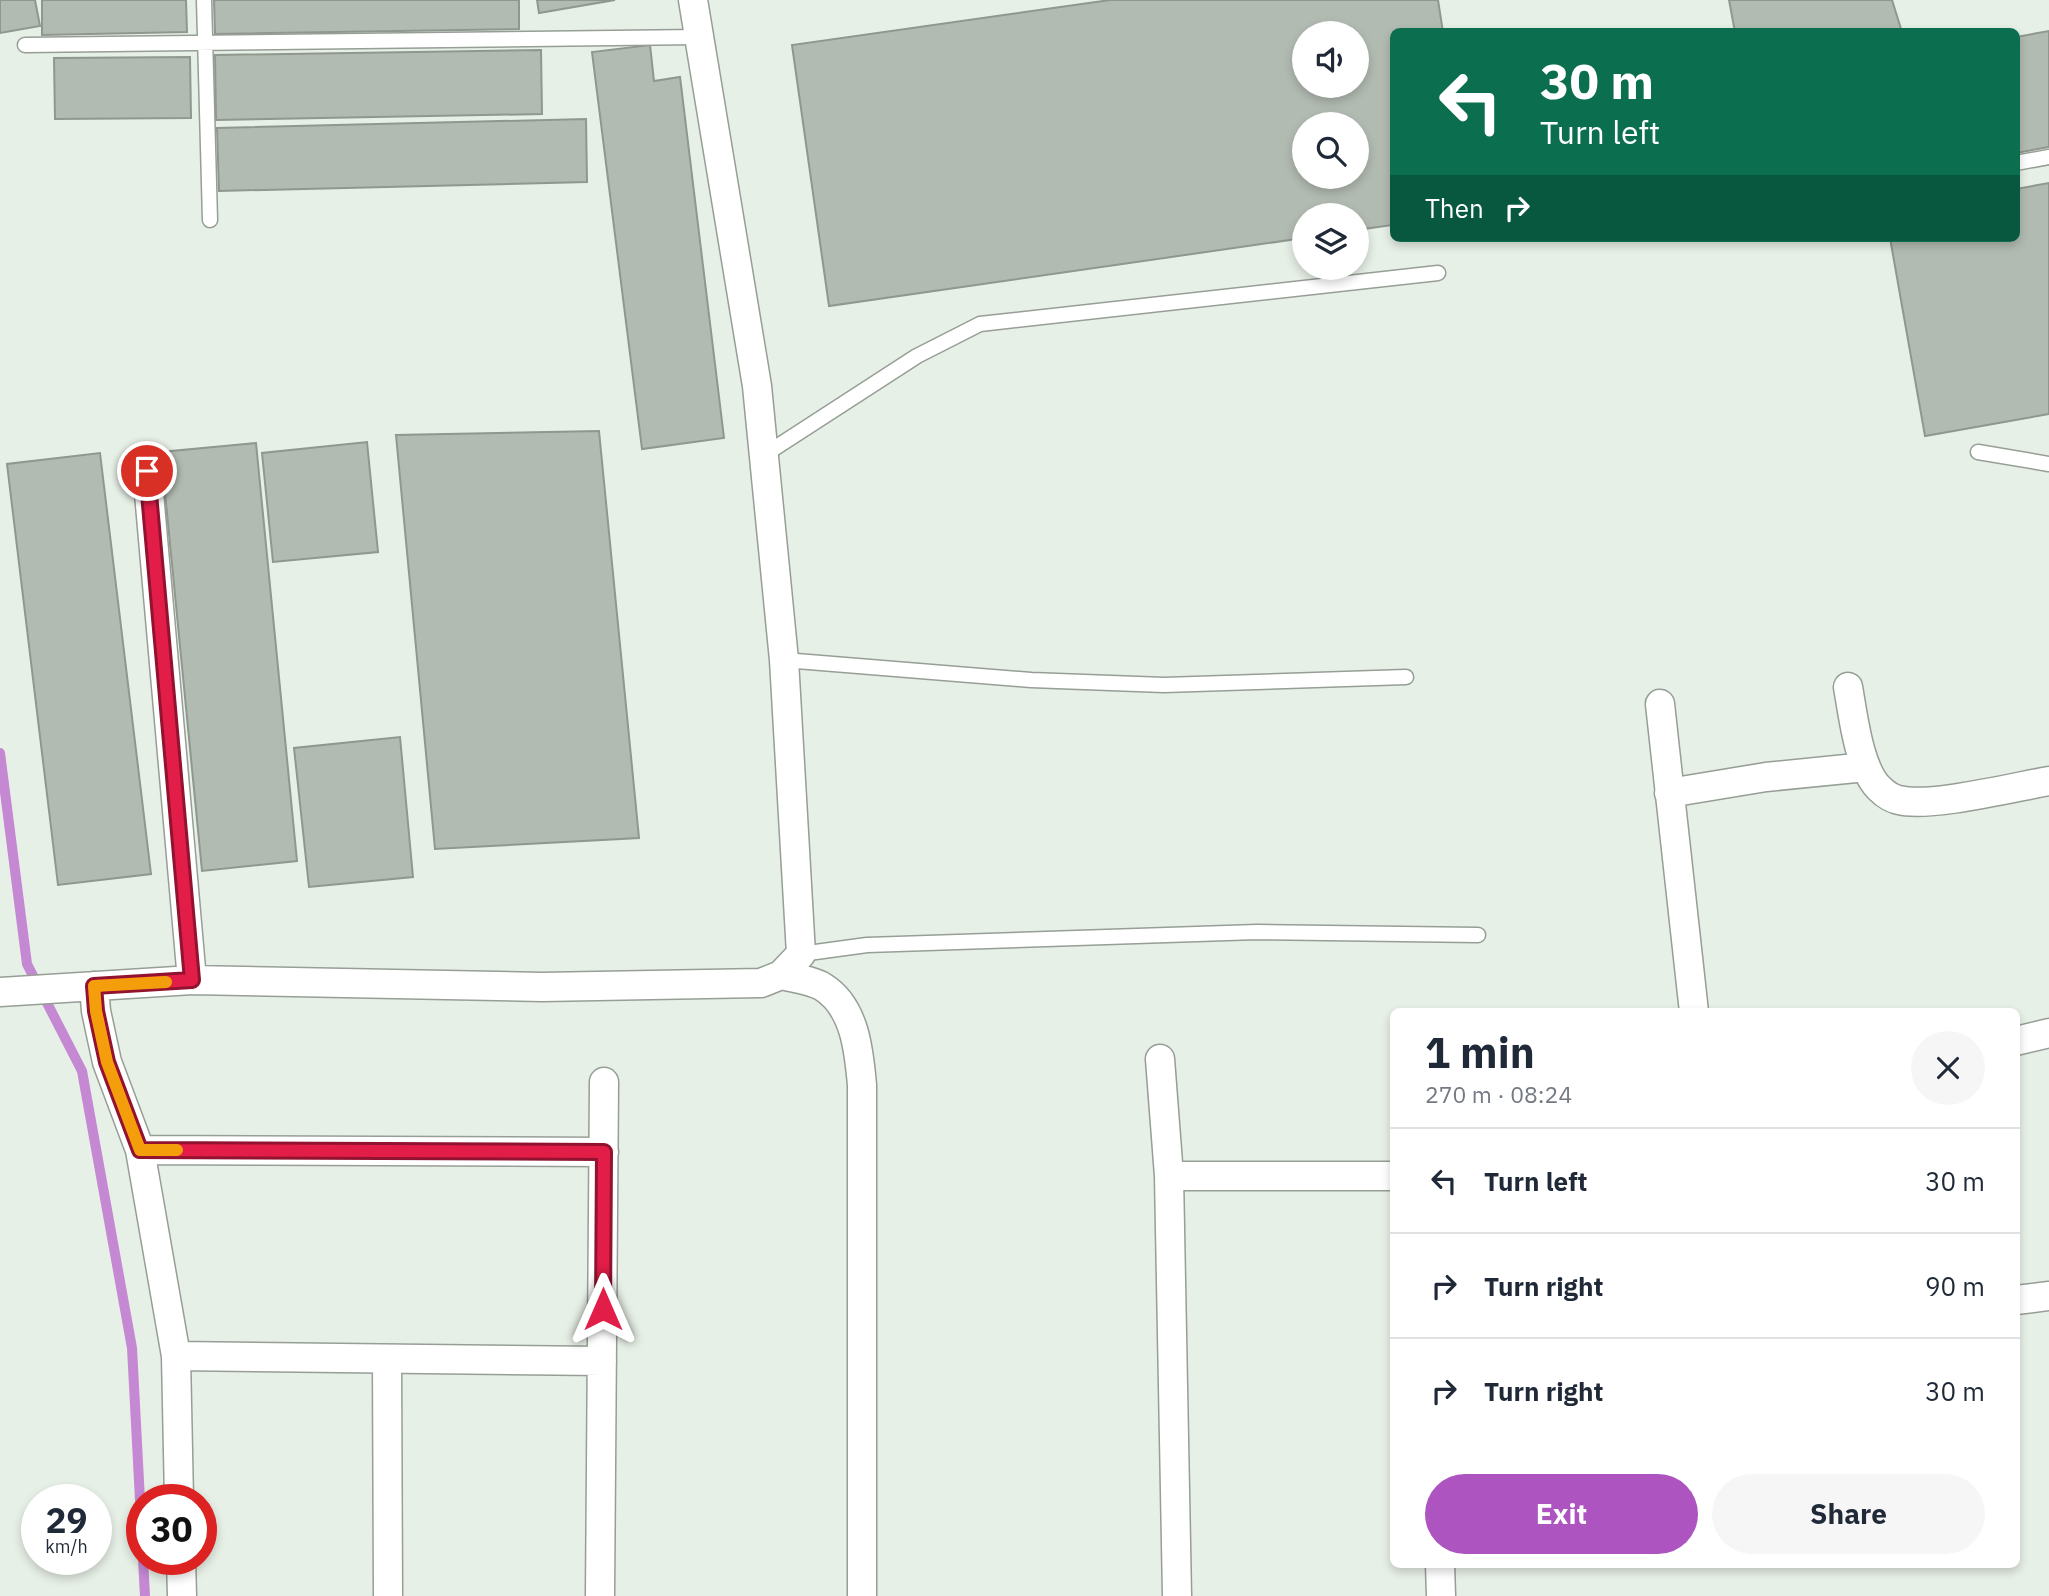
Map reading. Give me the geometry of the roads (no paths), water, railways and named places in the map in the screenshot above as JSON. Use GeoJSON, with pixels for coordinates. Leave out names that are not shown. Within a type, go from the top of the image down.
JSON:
{"type":"FeatureCollection","features":[{"type":"Feature","properties":{"kind":"street"},"geometry":{"type":"LineString","coordinates":[[1,992],[192,980],[542,988],[761,984],[781,975],[801,954],[785,660],[757,386],[693,0]]}},
{"type":"Feature","properties":{"kind":"street"},"geometry":{"type":"LineString","coordinates":[[147,471],[192,980]]}},
{"type":"Feature","properties":{"kind":"street"},"geometry":{"type":"LineString","coordinates":[[1848,687],[1866,767],[1879,788],[1896,800],[1914,802],[2049,781]]}},
{"type":"Feature","properties":{"kind":"street"},"geometry":{"type":"LineString","coordinates":[[1660,704],[1694,1008]]}},
{"type":"Feature","properties":{"kind":"street"},"geometry":{"type":"LineString","coordinates":[[1669,793],[1766,776],[1866,767]]}},
{"type":"Feature","properties":{"kind":"street"},"geometry":{"type":"LineString","coordinates":[[781,975],[821,985],[835,997],[845,1009],[859,1049],[862,1085],[862,1596]]}},
{"type":"Feature","properties":{"kind":"street"},"geometry":{"type":"LineString","coordinates":[[84,986],[96,1011],[107,1062],[140,1150],[176,1356],[179,1484]]}},
{"type":"Feature","properties":{"kind":"street"},"geometry":{"type":"LineString","coordinates":[[2020,1040],[2049,1033]]}},
{"type":"Feature","properties":{"kind":"street"},"geometry":{"type":"LineString","coordinates":[[1160,1059],[1169,1176],[1177,1596]]}},
{"type":"Feature","properties":{"kind":"street"},"geometry":{"type":"LineString","coordinates":[[600,1596],[604,1082]]}},
{"type":"Feature","properties":{"kind":"street"},"geometry":{"type":"LineString","coordinates":[[140,1150],[604,1152]]}},
{"type":"Feature","properties":{"kind":"street"},"geometry":{"type":"LineString","coordinates":[[1169,1176],[1390,1176]]}},
{"type":"Feature","properties":{"kind":"street"},"geometry":{"type":"LineString","coordinates":[[2020,1300],[2049,1296]]}},
{"type":"Feature","properties":{"kind":"street"},"geometry":{"type":"LineString","coordinates":[[176,1356],[602,1361]]}},
{"type":"Feature","properties":{"kind":"street"},"geometry":{"type":"LineString","coordinates":[[387,1359],[388,1596]]}},
{"type":"Feature","properties":{"kind":"street"},"geometry":{"type":"LineString","coordinates":[[1440,1568],[1441,1596]]}},
{"type":"Feature","properties":{"kind":"street"},"geometry":{"type":"LineString","coordinates":[[181,1575],[182,1596]]}},
{"type":"Feature","properties":{"kind":"lane"},"geometry":{"type":"LineString","coordinates":[[204,0],[210,220]]}},
{"type":"Feature","properties":{"kind":"lane"},"geometry":{"type":"LineString","coordinates":[[25,45],[698,37]]}},
{"type":"Feature","properties":{"kind":"lane"},"geometry":{"type":"LineString","coordinates":[[2020,162],[2049,157]]}},
{"type":"Feature","properties":{"kind":"lane"},"geometry":{"type":"LineString","coordinates":[[764,455],[917,356],[980,324],[1438,273]]}},
{"type":"Feature","properties":{"kind":"lane"},"geometry":{"type":"LineString","coordinates":[[1978,452],[2049,464]]}},
{"type":"Feature","properties":{"kind":"lane"},"geometry":{"type":"LineString","coordinates":[[785,660],[1031,680],[1164,685],[1406,677]]}},
{"type":"Feature","properties":{"kind":"lane"},"geometry":{"type":"LineString","coordinates":[[801,954],[867,945],[1257,932],[1478,935]]}},
{"type":"Feature","properties":{"kind":"waterway"},"geometry":{"type":"LineString","coordinates":[[0,753],[27,964],[82,1071],[132,1348],[139,1484]]}},
{"type":"Feature","properties":{"kind":"waterway"},"geometry":{"type":"LineString","coordinates":[[144,1575],[145,1596]]}}]}
